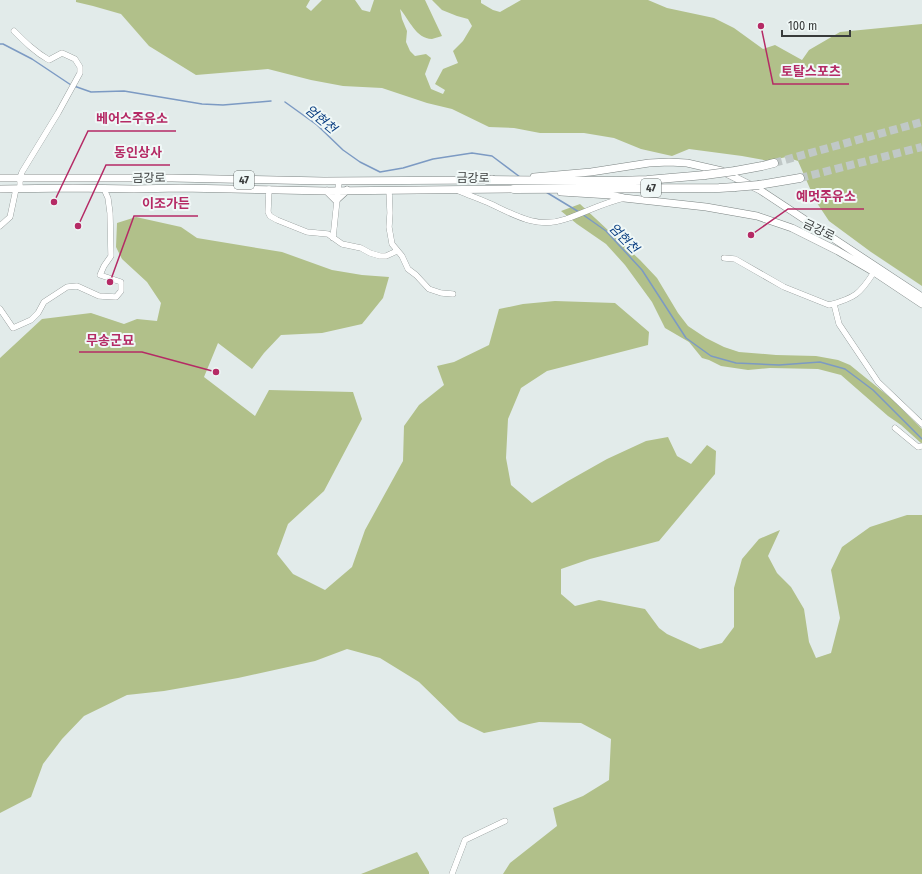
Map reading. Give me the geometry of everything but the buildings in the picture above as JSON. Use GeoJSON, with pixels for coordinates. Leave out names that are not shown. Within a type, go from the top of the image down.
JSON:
{"type":"FeatureCollection","features":[{"type":"Feature","properties":{"kind":"highway","name":"47"},"geometry":{"type":"LineString","coordinates":[[492,180],[647,180],[735,171],[774,163]]}},
{"type":"Feature","properties":{"kind":"highway","name":"47"},"geometry":{"type":"LineString","coordinates":[[514,189],[569,190],[719,188],[759,185],[800,178]]}},
{"type":"Feature","properties":{"kind":"main road","name":"금강로"},"geometry":{"type":"LineString","coordinates":[[549,179],[649,163],[669,162],[687,163],[722,171],[760,190],[922,297]]}},
{"type":"Feature","properties":{"kind":"main road","name":"금강로"},"geometry":{"type":"LineString","coordinates":[[0,178],[339,181],[492,180]]}},
{"type":"Feature","properties":{"kind":"main road","name":"금강로"},"geometry":{"type":"LineString","coordinates":[[0,189],[269,189],[327,191],[514,189]]}},
{"type":"Feature","properties":{"kind":"main road"},"geometry":{"type":"LineString","coordinates":[[327,191],[336,200],[347,190]]}},
{"type":"Feature","properties":{"kind":"main road","name":"금강로"},"geometry":{"type":"LineString","coordinates":[[569,190],[624,198],[706,206],[757,216],[792,228],[838,251],[874,272],[922,304]]}},
{"type":"Feature","properties":{"kind":"street"},"geometry":{"type":"LineString","coordinates":[[0,226],[10,217],[22,172],[68,96],[80,73],[80,67],[75,59],[62,52],[49,60],[40,55],[14,31]]}},
{"type":"Feature","properties":{"kind":"street"},"geometry":{"type":"LineString","coordinates":[[333,238],[339,181]]}},
{"type":"Feature","properties":{"kind":"street"},"geometry":{"type":"LineString","coordinates":[[0,309],[13,328],[31,320],[38,313],[44,302],[68,287],[77,286],[99,296],[116,297],[121,292],[121,282],[100,275],[111,256],[110,213],[108,198],[104,189]]}},
{"type":"Feature","properties":{"kind":"street"},"geometry":{"type":"LineString","coordinates":[[269,189],[268,212],[270,216],[277,220],[306,232],[328,234],[342,244],[361,248],[380,256],[386,256],[397,251]]}},
{"type":"Feature","properties":{"kind":"street"},"geometry":{"type":"LineString","coordinates":[[453,189],[515,216],[535,222],[550,222],[566,219],[589,209],[624,198]]}},
{"type":"Feature","properties":{"kind":"street"},"geometry":{"type":"LineString","coordinates":[[389,190],[389,227],[392,244],[402,256],[408,270],[416,275],[429,289],[441,293],[453,294]]}},
{"type":"Feature","properties":{"kind":"street"},"geometry":{"type":"LineString","coordinates":[[724,258],[735,259],[784,288],[810,299],[830,305],[856,295],[863,289],[874,272]]}},
{"type":"Feature","properties":{"kind":"street"},"geometry":{"type":"LineString","coordinates":[[834,304],[839,324],[878,382],[922,424]]}},
{"type":"Feature","properties":{"kind":"street"},"geometry":{"type":"LineString","coordinates":[[895,428],[920,446]]}},
{"type":"Feature","properties":{"kind":"street"},"geometry":{"type":"LineString","coordinates":[[452,874],[465,840],[505,821]]}},
{"type":"Feature","properties":{"kind":"green space"},"geometry":{"type":"Polygon","coordinates":[[[76,0],[310,0],[306,7],[311,11],[322,0],[355,0],[362,10],[370,12],[374,0],[425,0],[442,36],[432,39],[422,36],[413,28],[400,9],[407,31],[406,42],[410,51],[415,56],[426,54],[431,58],[425,74],[431,89],[443,94],[445,90],[435,84],[443,69],[458,63],[453,51],[463,41],[472,26],[468,19],[442,10],[432,0],[481,0],[481,3],[500,12],[521,0],[648,0],[667,8],[714,18],[734,28],[763,49],[775,45],[802,60],[809,50],[840,32],[922,24],[922,286],[871,252],[829,221],[815,200],[798,161],[786,157],[769,161],[689,149],[672,156],[641,149],[614,138],[584,133],[540,133],[514,128],[489,127],[452,109],[427,103],[382,88],[343,86],[311,80],[268,69],[196,75],[149,46],[121,14],[76,2],[76,0]]]}},
{"type":"Feature","properties":{"kind":"green space"},"geometry":{"type":"Polygon","coordinates":[[[580,204],[657,278],[678,313],[688,326],[706,338],[724,347],[739,352],[816,356],[838,360],[850,365],[892,399],[922,429],[922,444],[841,375],[818,369],[770,368],[748,370],[721,366],[702,358],[689,342],[665,328],[652,302],[625,265],[606,244],[561,211],[580,204]]]}},
{"type":"Feature","properties":{"kind":"green space"},"geometry":{"type":"Polygon","coordinates":[[[136,217],[181,227],[197,238],[282,252],[332,270],[362,275],[389,277],[383,298],[362,324],[322,333],[281,335],[264,353],[252,369],[218,343],[204,377],[255,416],[269,390],[353,392],[362,419],[324,491],[288,524],[277,554],[293,574],[325,590],[352,567],[365,530],[403,461],[404,426],[419,405],[444,385],[437,366],[454,362],[489,345],[499,309],[523,304],[555,301],[615,303],[649,332],[648,345],[547,371],[521,388],[508,419],[506,458],[511,485],[532,503],[607,459],[646,441],[668,437],[677,456],[691,464],[707,445],[716,451],[715,474],[659,541],[590,559],[561,569],[561,594],[575,606],[599,600],[645,609],[659,628],[667,634],[700,649],[722,643],[734,627],[734,588],[742,559],[759,539],[780,530],[768,556],[777,573],[791,587],[804,609],[809,642],[816,658],[831,653],[840,618],[831,570],[842,547],[870,527],[907,515],[922,515],[922,874],[503,874],[510,863],[557,826],[553,808],[583,796],[609,780],[611,739],[581,723],[539,722],[484,733],[459,721],[419,682],[380,658],[347,649],[315,661],[238,678],[164,691],[127,695],[84,716],[62,739],[43,764],[31,797],[0,813],[0,358],[42,319],[91,313],[124,324],[137,319],[157,321],[161,303],[147,282],[122,259],[116,247],[117,223],[136,217]]]}},
{"type":"Feature","properties":{"kind":"green space"},"geometry":{"type":"Polygon","coordinates":[[[417,852],[429,874],[361,874],[417,852]]]}},
{"type":"Feature","properties":{"kind":"waterway","name":"엄현천"},"geometry":{"type":"LineString","coordinates":[[0,44],[3,44],[32,59],[71,85]]}},
{"type":"Feature","properties":{"kind":"waterway","name":"엄현천"},"geometry":{"type":"LineString","coordinates":[[74,86],[91,92],[124,91],[202,104],[223,105],[271,101]]}},
{"type":"Feature","properties":{"kind":"waterway","name":"엄현천"},"geometry":{"type":"LineString","coordinates":[[285,102],[317,125],[343,150],[360,162],[380,172],[403,168],[433,159],[472,153],[492,156],[520,177]]}},
{"type":"Feature","properties":{"kind":"waterway","name":"엄현천"},"geometry":{"type":"LineString","coordinates":[[546,192],[579,212]]}},
{"type":"Feature","properties":{"kind":"waterway","name":"엄현천"},"geometry":{"type":"LineString","coordinates":[[582,214],[606,231],[642,270],[686,338],[711,356],[736,363],[779,365],[820,362],[845,369],[873,390],[922,439]]}},
{"type":"Feature","properties":{"kind":"tunnel"},"geometry":{"type":"LineString","coordinates":[[774,163],[922,122]]}},
{"type":"Feature","properties":{"kind":"tunnel"},"geometry":{"type":"LineString","coordinates":[[800,178],[922,147]]}},
{"type":"Feature","properties":{"kind":"place","name":"토탈스포츠"},"geometry":{"type":"Point","coordinates":[761,26]}},
{"type":"Feature","properties":{"kind":"place","name":"베어스주유소"},"geometry":{"type":"Point","coordinates":[54,202]}},
{"type":"Feature","properties":{"kind":"place","name":"동인상사"},"geometry":{"type":"Point","coordinates":[78,226]}},
{"type":"Feature","properties":{"kind":"place","name":"예멋주유소"},"geometry":{"type":"Point","coordinates":[751,235]}},
{"type":"Feature","properties":{"kind":"place","name":"이조가든"},"geometry":{"type":"Point","coordinates":[110,282]}},
{"type":"Feature","properties":{"kind":"place","name":"무송군묘"},"geometry":{"type":"Point","coordinates":[216,372]}}]}
